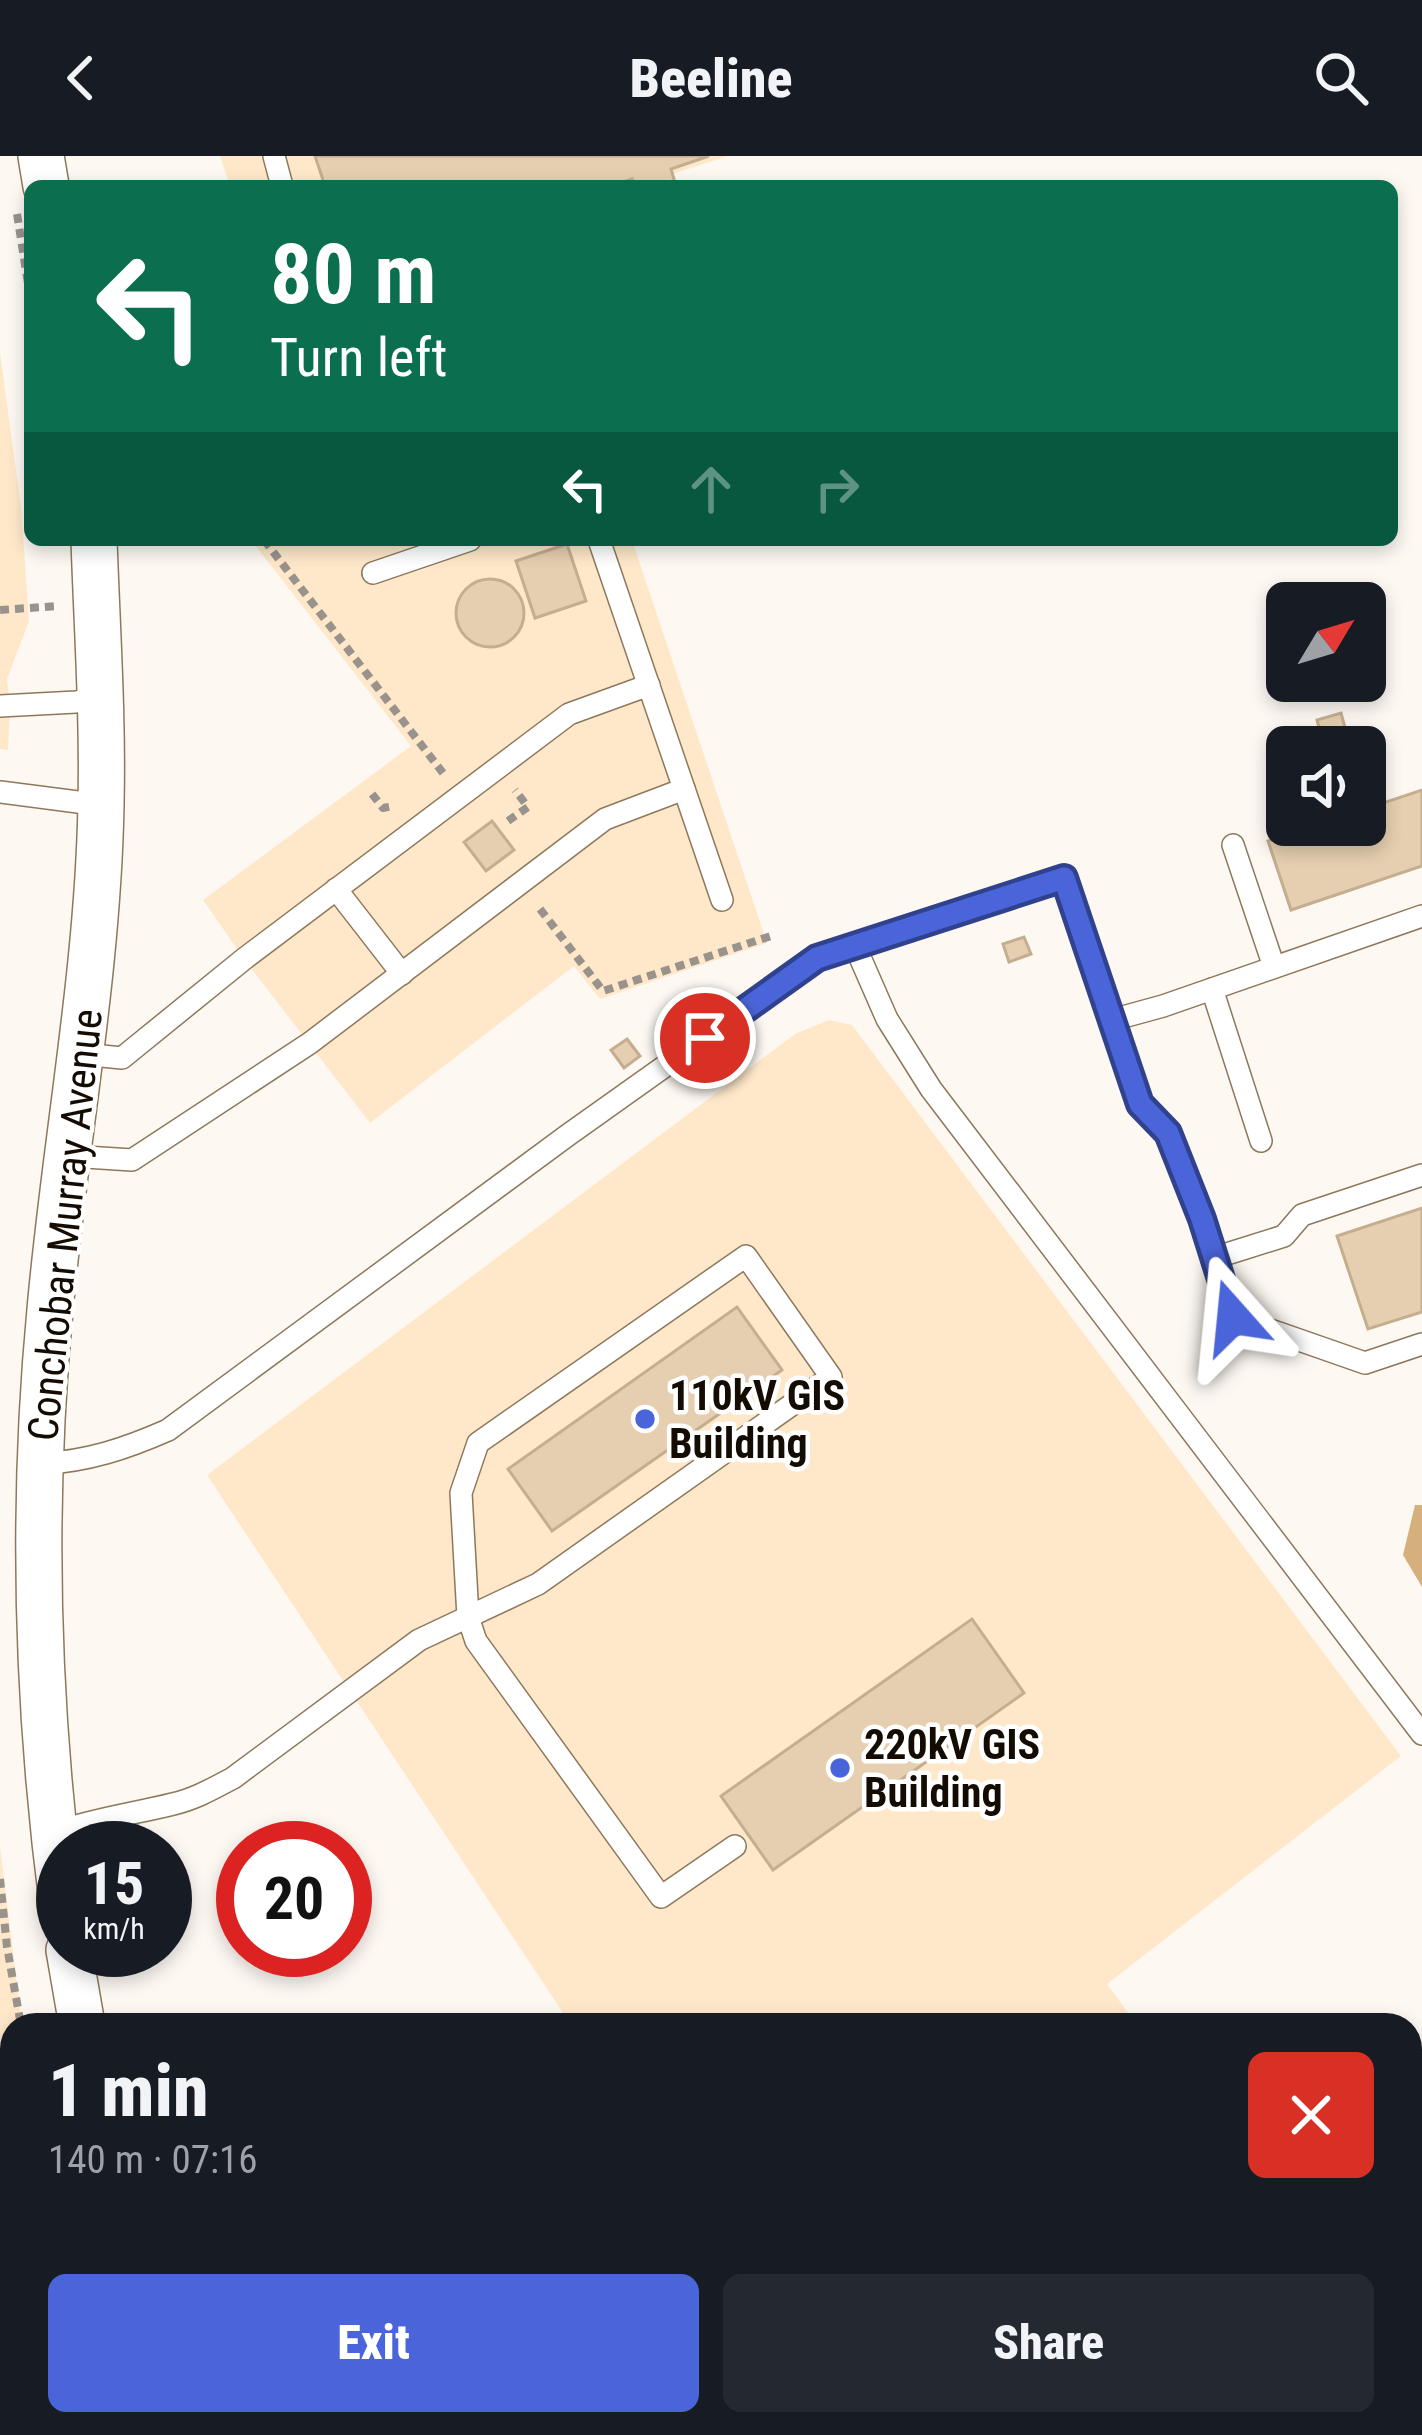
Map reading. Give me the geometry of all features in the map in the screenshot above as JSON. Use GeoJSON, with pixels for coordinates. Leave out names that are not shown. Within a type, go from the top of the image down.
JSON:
{"type":"FeatureCollection","features":[{"type":"Feature","properties":{"kind":"street","name":"Conchobar Murray Avenue"},"geometry":{"type":"LineString","coordinates":[[52,1821],[40,1654],[41,1465],[50,1310],[92,967],[101,806],[94,546]]}},
{"type":"Feature","properties":{"kind":"street"},"geometry":{"type":"LineString","coordinates":[[74,1977],[80,2013]]}},
{"type":"Feature","properties":{"kind":"lane"},"geometry":{"type":"LineString","coordinates":[[373,573],[452,546]]}},
{"type":"Feature","properties":{"kind":"lane"},"geometry":{"type":"LineString","coordinates":[[601,546],[722,900]]}},
{"type":"Feature","properties":{"kind":"lane"},"geometry":{"type":"LineString","coordinates":[[82,1054],[122,1058],[244,958],[569,714],[649,685]]}},
{"type":"Feature","properties":{"kind":"lane"},"geometry":{"type":"LineString","coordinates":[[0,706],[100,697]]}},
{"type":"Feature","properties":{"kind":"lane"},"geometry":{"type":"LineString","coordinates":[[70,1156],[132,1160],[310,1043],[605,819],[684,789]]}},
{"type":"Feature","properties":{"kind":"lane"},"geometry":{"type":"LineString","coordinates":[[0,792],[101,806]]}},
{"type":"Feature","properties":{"kind":"lane"},"geometry":{"type":"LineString","coordinates":[[1233,845],[1274,967]]}},
{"type":"Feature","properties":{"kind":"lane"},"geometry":{"type":"LineString","coordinates":[[41,1465],[79,1462],[168,1430],[817,958],[1064,878],[1140,1104],[1168,1133],[1233,1317],[1365,1363],[1422,1344]]}},
{"type":"Feature","properties":{"kind":"lane"},"geometry":{"type":"LineString","coordinates":[[336,889],[402,974]]}},
{"type":"Feature","properties":{"kind":"lane"},"geometry":{"type":"LineString","coordinates":[[1112,1020],[1422,916]]}},
{"type":"Feature","properties":{"kind":"lane"},"geometry":{"type":"LineString","coordinates":[[855,946],[887,1019],[931,1089],[1422,1734]]}},
{"type":"Feature","properties":{"kind":"lane"},"geometry":{"type":"LineString","coordinates":[[1212,989],[1261,1141]]}},
{"type":"Feature","properties":{"kind":"lane"},"geometry":{"type":"LineString","coordinates":[[1214,1258],[1284,1236],[1302,1215],[1422,1175]]}},
{"type":"Feature","properties":{"kind":"lane"},"geometry":{"type":"LineString","coordinates":[[92,1821],[176,1804],[267,1755],[419,1640],[468,1617],[538,1584],[831,1377],[746,1256],[478,1443],[460,1492],[468,1617],[476,1641],[661,1897],[735,1846]]}},
{"type":"Feature","properties":{"kind":"path"},"geometry":{"type":"LineString","coordinates":[[269,546],[448,779]]}},
{"type":"Feature","properties":{"kind":"path"},"geometry":{"type":"LineString","coordinates":[[0,610],[60,606]]}},
{"type":"Feature","properties":{"kind":"path"},"geometry":{"type":"LineString","coordinates":[[372,794],[383,808],[395,806]]}},
{"type":"Feature","properties":{"kind":"path"},"geometry":{"type":"LineString","coordinates":[[540,909],[603,991],[774,935]]}},
{"type":"Feature","properties":{"kind":"path"},"geometry":{"type":"LineString","coordinates":[[0,1879],[19,2013]]}},
{"type":"Feature","properties":{"kind":"shaded area"},"geometry":{"type":"Polygon","coordinates":[[[220,156],[728,156],[654,180],[228,180],[220,156]]]}},
{"type":"Feature","properties":{"kind":"shaded area"},"geometry":{"type":"Polygon","coordinates":[[[0,353],[21,507],[29,621],[7,679],[8,750],[0,749],[0,353]]]}},
{"type":"Feature","properties":{"kind":"shaded area"},"geometry":{"type":"Polygon","coordinates":[[[256,546],[634,546],[767,943],[600,999],[574,966],[370,1123],[203,900],[411,746],[256,546]]]}},
{"type":"Feature","properties":{"kind":"shaded area"},"geometry":{"type":"Polygon","coordinates":[[[829,1020],[852,1025],[1401,1756],[1107,1984],[1128,2013],[563,2013],[207,1475],[795,1034],[829,1020]]]}},
{"type":"Feature","properties":{"kind":"shaded area"},"geometry":{"type":"Polygon","coordinates":[[[1415,1505],[1422,1505],[1422,1587],[1403,1555],[1415,1505]]]}},
{"type":"Feature","properties":{"kind":"shaded area"},"geometry":{"type":"Polygon","coordinates":[[[0,1846],[21,2013],[0,2013],[0,1846]]]}},
{"type":"Feature","properties":{"kind":"building"},"geometry":{"type":"Polygon","coordinates":[[[315,156],[709,156],[671,169],[674,180],[323,180],[315,156]]]}},
{"type":"Feature","properties":{"kind":"building"},"geometry":{"type":"Polygon","coordinates":[[[568,546],[586,601],[535,618],[516,561],[568,546]]]}},
{"type":"Feature","properties":{"kind":"building"},"geometry":{"type":"Polygon","coordinates":[[[490,579],[514,589],[524,613],[514,637],[490,647],[466,637],[456,613],[466,589],[490,579]]]}},
{"type":"Feature","properties":{"kind":"building"},"geometry":{"type":"Polygon","coordinates":[[[1341,713],[1345,726],[1319,726],[1317,720],[1341,713]]]}},
{"type":"Feature","properties":{"kind":"building"},"geometry":{"type":"Polygon","coordinates":[[[1422,790],[1422,866],[1291,910],[1270,846],[1386,846],[1386,802],[1422,790]]]}},
{"type":"Feature","properties":{"kind":"building"},"geometry":{"type":"Polygon","coordinates":[[[492,821],[514,850],[486,871],[464,842],[492,821]]]}},
{"type":"Feature","properties":{"kind":"building"},"geometry":{"type":"Polygon","coordinates":[[[1024,937],[1031,954],[1009,962],[1003,944],[1024,937]]]}},
{"type":"Feature","properties":{"kind":"building"},"geometry":{"type":"Polygon","coordinates":[[[627,1039],[640,1056],[624,1068],[611,1050],[627,1039]]]}},
{"type":"Feature","properties":{"kind":"building"},"geometry":{"type":"Polygon","coordinates":[[[1422,1208],[1422,1312],[1368,1329],[1337,1236],[1422,1208]]]}},
{"type":"Feature","properties":{"kind":"building","name":"110kV GIS Building"},"geometry":{"type":"Polygon","coordinates":[[[737,1307],[782,1370],[552,1531],[508,1469],[737,1307]]]}},
{"type":"Feature","properties":{"kind":"building","name":"220kV GIS Building"},"geometry":{"type":"Polygon","coordinates":[[[972,1619],[1024,1693],[773,1870],[721,1796],[972,1619]]]}},
{"type":"Feature","properties":{"kind":"place","name":"110kV GIS Building"},"geometry":{"type":"Point","coordinates":[645,1419]}},
{"type":"Feature","properties":{"kind":"place","name":"220kV GIS Building"},"geometry":{"type":"Point","coordinates":[840,1768]}},
{"type":"Feature","properties":{"kind":"route"},"geometry":{"type":"LineString","coordinates":[[705,1038],[817,958],[1064,878],[1140,1104],[1168,1133],[1233,1317]]}}]}
